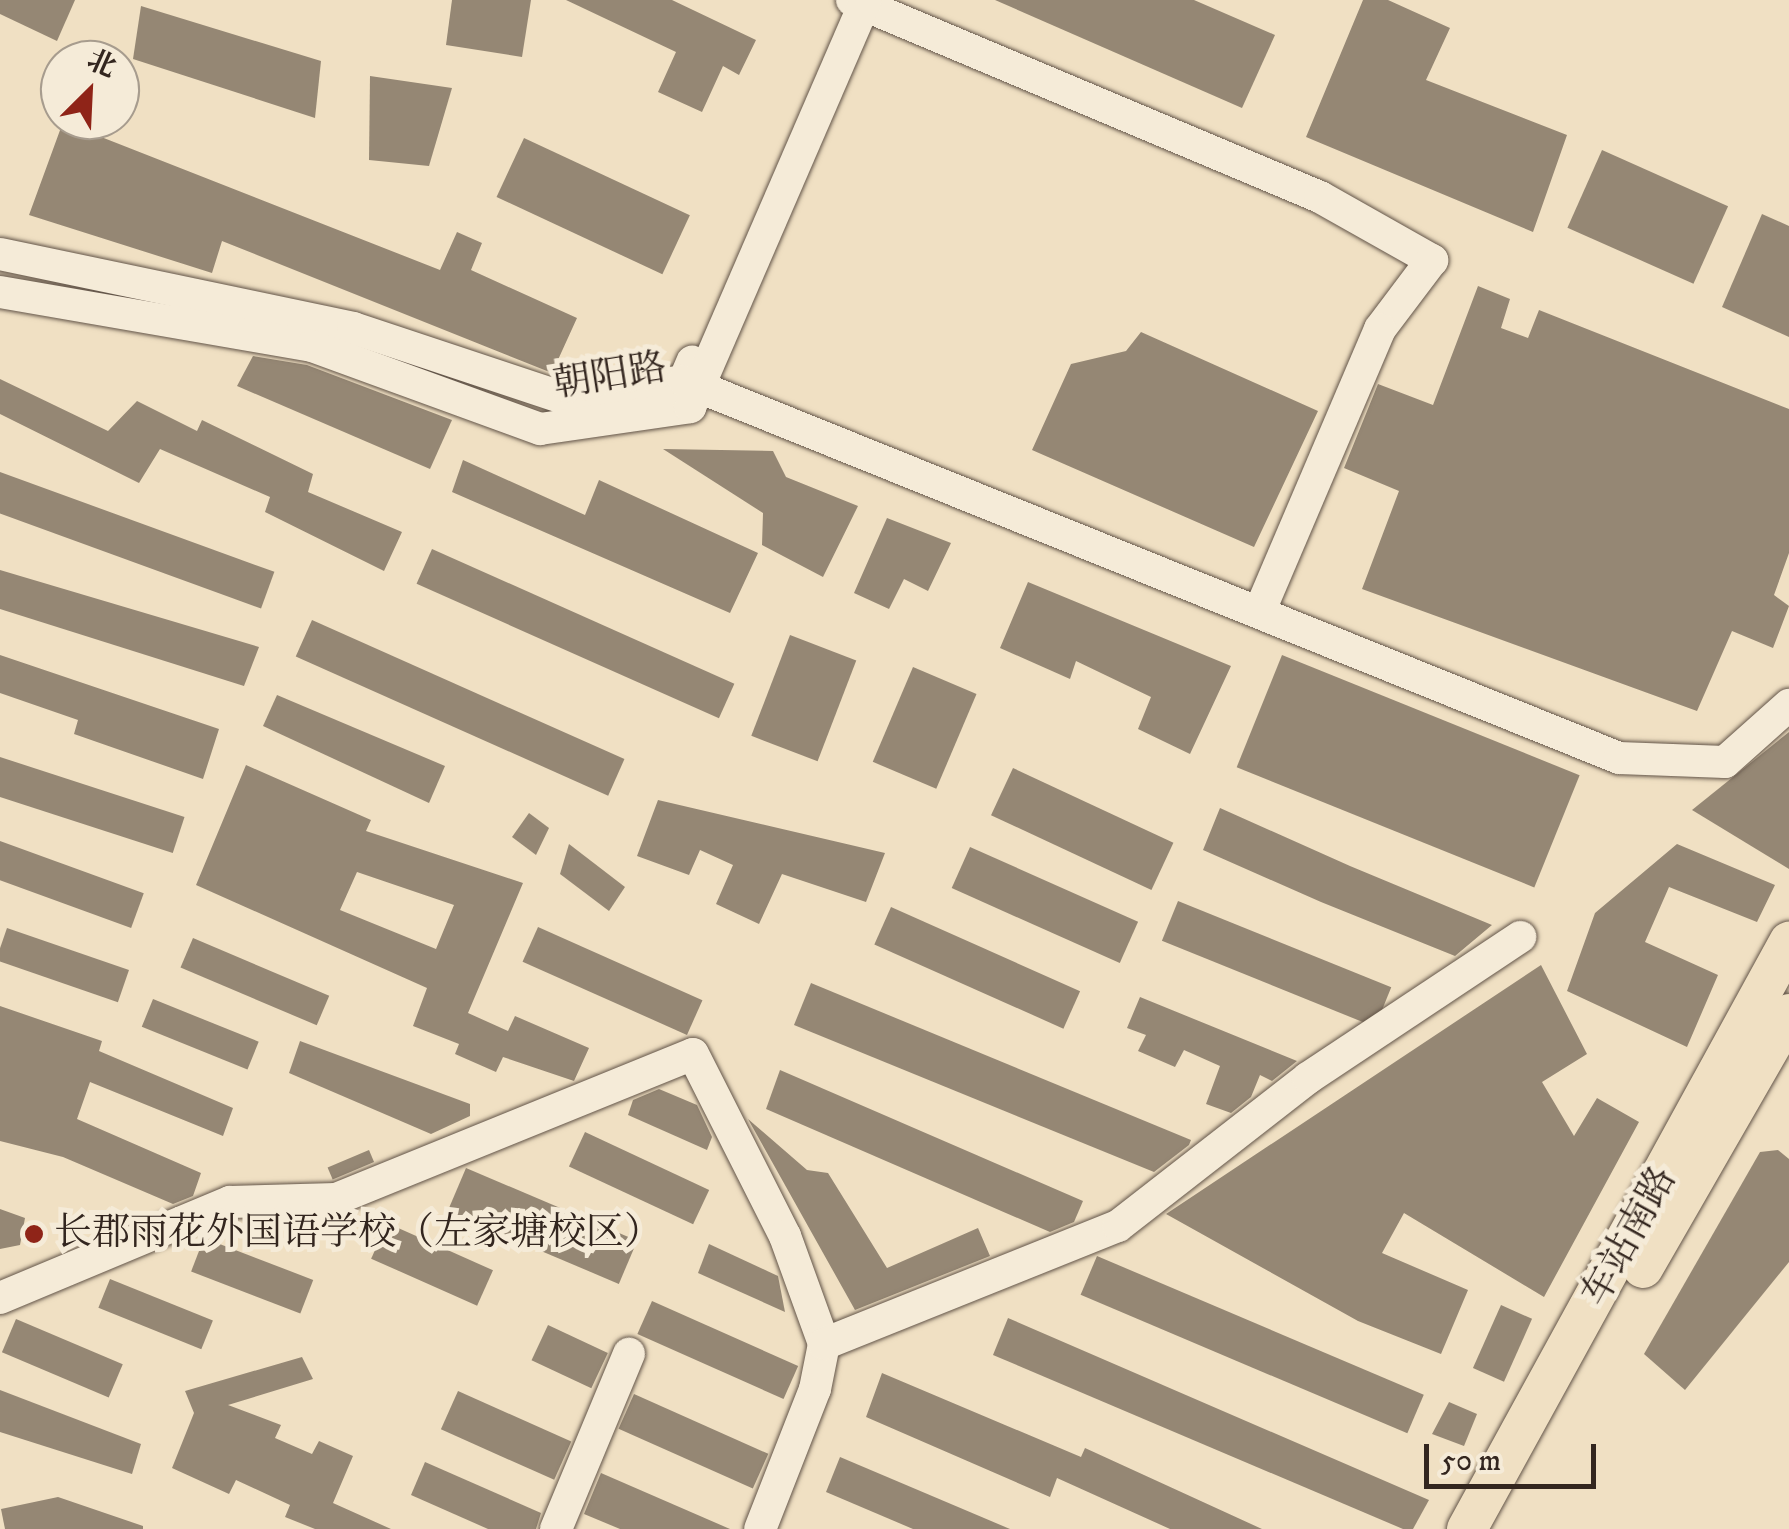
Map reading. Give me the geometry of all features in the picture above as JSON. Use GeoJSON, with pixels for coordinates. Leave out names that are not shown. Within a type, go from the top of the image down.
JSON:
{"type":"FeatureCollection","features":[{"type":"Feature","properties":{"kind":"main road","name":"车站南路"},"geometry":{"type":"LineString","coordinates":[[1467,1529],[1789,942]]}},
{"type":"Feature","properties":{"kind":"main road","name":"车站南路"},"geometry":{"type":"LineString","coordinates":[[1487,1529],[1789,1014]]}},
{"type":"Feature","properties":{"kind":"street","name":"朝阳路"},"geometry":{"type":"LineString","coordinates":[[0,292],[312,346],[540,429],[690,408],[692,384],[857,1]]}},
{"type":"Feature","properties":{"kind":"street"},"geometry":{"type":"LineString","coordinates":[[857,1],[1320,197],[1432,260],[1380,329],[1259,612]]}},
{"type":"Feature","properties":{"kind":"street","name":"朝阳路"},"geometry":{"type":"LineString","coordinates":[[0,254],[353,328],[564,398],[692,384]]}},
{"type":"Feature","properties":{"kind":"street"},"geometry":{"type":"LineString","coordinates":[[692,384],[1618,758],[1725,762],[1789,704]]}},
{"type":"Feature","properties":{"kind":"street"},"geometry":{"type":"LineString","coordinates":[[824,1344],[1118,1226],[1308,1078],[1520,937]]}},
{"type":"Feature","properties":{"kind":"street"},"geometry":{"type":"LineString","coordinates":[[0,1298],[230,1202],[336,1199],[693,1054],[784,1236],[824,1344],[816,1389],[760,1529]]}},
{"type":"Feature","properties":{"kind":"street"},"geometry":{"type":"LineString","coordinates":[[556,1529],[630,1354]]}},
{"type":"Feature","properties":{"kind":"building"},"geometry":{"type":"Polygon","coordinates":[[[0,0],[75,0],[57,40],[0,14],[0,0]]]}},
{"type":"Feature","properties":{"kind":"building"},"geometry":{"type":"Polygon","coordinates":[[[452,0],[531,0],[522,57],[446,45],[452,0]]]}},
{"type":"Feature","properties":{"kind":"building"},"geometry":{"type":"Polygon","coordinates":[[[566,0],[672,0],[756,40],[739,75],[723,66],[702,112],[658,92],[676,52],[566,0]]]}},
{"type":"Feature","properties":{"kind":"building"},"geometry":{"type":"Polygon","coordinates":[[[995,0],[1194,0],[1275,35],[1242,108],[995,0]]]}},
{"type":"Feature","properties":{"kind":"building"},"geometry":{"type":"Polygon","coordinates":[[[1363,0],[1388,0],[1450,28],[1426,80],[1567,135],[1533,232],[1306,137],[1363,0]]]}},
{"type":"Feature","properties":{"kind":"building"},"geometry":{"type":"Polygon","coordinates":[[[141,6],[321,61],[315,118],[140,61],[140,40],[136,40],[141,6]]]}},
{"type":"Feature","properties":{"kind":"building"},"geometry":{"type":"Polygon","coordinates":[[[370,76],[452,88],[429,166],[369,160],[370,76]]]}},
{"type":"Feature","properties":{"kind":"building"},"geometry":{"type":"Polygon","coordinates":[[[524,138],[690,215],[662,274],[497,197],[524,138]]]}},
{"type":"Feature","properties":{"kind":"building"},"geometry":{"type":"Polygon","coordinates":[[[56,140],[109,140],[440,270],[457,232],[482,243],[471,270],[577,318],[552,373],[222,241],[212,273],[29,215],[56,140]]]}},
{"type":"Feature","properties":{"kind":"building"},"geometry":{"type":"Polygon","coordinates":[[[1602,150],[1728,206],[1693,284],[1567,228],[1602,150]]]}},
{"type":"Feature","properties":{"kind":"building"},"geometry":{"type":"Polygon","coordinates":[[[1762,214],[1789,226],[1789,337],[1722,307],[1762,214]]]}},
{"type":"Feature","properties":{"kind":"building"},"geometry":{"type":"Polygon","coordinates":[[[1478,286],[1510,299],[1501,328],[1528,338],[1539,310],[1789,409],[1789,553],[1774,595],[1789,606],[1773,648],[1732,631],[1697,711],[1362,589],[1399,491],[1344,468],[1378,384],[1433,405],[1478,286]]]}},
{"type":"Feature","properties":{"kind":"building"},"geometry":{"type":"Polygon","coordinates":[[[1141,332],[1318,411],[1254,547],[1032,450],[1071,364],[1126,351],[1141,332]]]}},
{"type":"Feature","properties":{"kind":"building"},"geometry":{"type":"Polygon","coordinates":[[[253,356],[307,365],[452,420],[430,469],[237,386],[253,356]]]}},
{"type":"Feature","properties":{"kind":"building"},"geometry":{"type":"Polygon","coordinates":[[[0,379],[108,431],[137,401],[197,431],[202,420],[313,474],[308,492],[402,532],[384,571],[265,512],[270,497],[160,449],[139,483],[0,414],[0,379]]]}},
{"type":"Feature","properties":{"kind":"building"},"geometry":{"type":"Polygon","coordinates":[[[663,449],[773,451],[786,477],[858,506],[823,577],[762,545],[763,513],[663,449]]]}},
{"type":"Feature","properties":{"kind":"building"},"geometry":{"type":"Polygon","coordinates":[[[463,460],[585,515],[599,480],[758,553],[730,613],[452,492],[463,460]]]}},
{"type":"Feature","properties":{"kind":"building"},"geometry":{"type":"Polygon","coordinates":[[[0,472],[274,572],[261,609],[0,514],[0,472]]]}},
{"type":"Feature","properties":{"kind":"building"},"geometry":{"type":"Polygon","coordinates":[[[887,518],[951,543],[928,591],[904,579],[889,609],[854,593],[887,518]]]}},
{"type":"Feature","properties":{"kind":"building"},"geometry":{"type":"Polygon","coordinates":[[[432,549],[734,684],[719,718],[417,584],[432,549]]]}},
{"type":"Feature","properties":{"kind":"building"},"geometry":{"type":"Polygon","coordinates":[[[0,570],[259,647],[244,686],[0,609],[0,570]]]}},
{"type":"Feature","properties":{"kind":"building"},"geometry":{"type":"Polygon","coordinates":[[[1028,582],[1231,666],[1190,754],[1138,729],[1151,697],[1076,661],[1070,679],[1000,648],[1028,582]]]}},
{"type":"Feature","properties":{"kind":"building"},"geometry":{"type":"Polygon","coordinates":[[[312,620],[624,759],[608,796],[296,657],[312,620]]]}},
{"type":"Feature","properties":{"kind":"building"},"geometry":{"type":"Polygon","coordinates":[[[790,635],[856,660],[818,761],[751,736],[790,635]]]}},
{"type":"Feature","properties":{"kind":"building"},"geometry":{"type":"Polygon","coordinates":[[[0,655],[219,729],[203,779],[74,734],[78,720],[0,693],[0,655]]]}},
{"type":"Feature","properties":{"kind":"building"},"geometry":{"type":"Polygon","coordinates":[[[1282,655],[1580,775],[1534,887],[1237,767],[1282,655]]]}},
{"type":"Feature","properties":{"kind":"building"},"geometry":{"type":"Polygon","coordinates":[[[913,667],[977,694],[936,789],[873,762],[913,667]]]}},
{"type":"Feature","properties":{"kind":"building"},"geometry":{"type":"Polygon","coordinates":[[[277,695],[445,766],[429,803],[263,726],[277,695]]]}},
{"type":"Feature","properties":{"kind":"building"},"geometry":{"type":"Polygon","coordinates":[[[1789,732],[1789,869],[1692,810],[1789,732]]]}},
{"type":"Feature","properties":{"kind":"building"},"geometry":{"type":"Polygon","coordinates":[[[0,757],[185,817],[173,853],[0,797],[0,757]]]}},
{"type":"Feature","properties":{"kind":"building"},"geometry":{"type":"Polygon","coordinates":[[[246,765],[371,820],[366,831],[523,883],[468,1013],[508,1031],[515,1016],[589,1048],[574,1081],[503,1057],[496,1072],[455,1054],[459,1044],[413,1026],[427,988],[196,885],[246,765]],[[357,872],[340,910],[436,949],[454,905],[357,872]]]}},
{"type":"Feature","properties":{"kind":"building"},"geometry":{"type":"Polygon","coordinates":[[[1013,768],[1173,843],[1151,890],[991,815],[1013,768]]]}},
{"type":"Feature","properties":{"kind":"building"},"geometry":{"type":"Polygon","coordinates":[[[658,800],[885,853],[866,902],[782,874],[759,924],[716,904],[733,865],[700,850],[689,875],[637,856],[658,800]]]}},
{"type":"Feature","properties":{"kind":"building"},"geometry":{"type":"Polygon","coordinates":[[[1220,808],[1492,925],[1455,956],[1321,902],[1203,850],[1220,808]]]}},
{"type":"Feature","properties":{"kind":"building"},"geometry":{"type":"Polygon","coordinates":[[[529,813],[549,828],[536,855],[512,837],[529,813]]]}},
{"type":"Feature","properties":{"kind":"building"},"geometry":{"type":"Polygon","coordinates":[[[0,841],[144,893],[131,928],[0,880],[0,841]]]}},
{"type":"Feature","properties":{"kind":"building"},"geometry":{"type":"Polygon","coordinates":[[[569,844],[625,887],[609,911],[560,874],[569,844]]]}},
{"type":"Feature","properties":{"kind":"building"},"geometry":{"type":"Polygon","coordinates":[[[1677,844],[1775,885],[1757,922],[1669,887],[1645,942],[1718,975],[1687,1047],[1567,991],[1595,913],[1677,844]]]}},
{"type":"Feature","properties":{"kind":"building"},"geometry":{"type":"Polygon","coordinates":[[[970,847],[1138,922],[1120,963],[952,888],[970,847]]]}},
{"type":"Feature","properties":{"kind":"building"},"geometry":{"type":"Polygon","coordinates":[[[1178,901],[1391,987],[1375,1027],[1162,941],[1178,901]]]}},
{"type":"Feature","properties":{"kind":"building"},"geometry":{"type":"Polygon","coordinates":[[[891,907],[1080,991],[1063,1029],[874,944],[891,907]]]}},
{"type":"Feature","properties":{"kind":"building"},"geometry":{"type":"Polygon","coordinates":[[[538,927],[702,1000],[687,1035],[523,962],[538,927]]]}},
{"type":"Feature","properties":{"kind":"building"},"geometry":{"type":"Polygon","coordinates":[[[7,928],[129,970],[118,1002],[0,962],[7,928]]]}},
{"type":"Feature","properties":{"kind":"building"},"geometry":{"type":"Polygon","coordinates":[[[193,938],[329,996],[317,1025],[180,967],[193,938]]]}},
{"type":"Feature","properties":{"kind":"building"},"geometry":{"type":"Polygon","coordinates":[[[1541,965],[1587,1054],[1542,1082],[1574,1136],[1597,1098],[1639,1122],[1544,1297],[1404,1213],[1382,1253],[1468,1290],[1441,1354],[1358,1321],[1166,1214],[1541,965]]]}},
{"type":"Feature","properties":{"kind":"building"},"geometry":{"type":"Polygon","coordinates":[[[811,983],[1191,1140],[1189,1145],[1154,1172],[794,1025],[811,983]]]}},
{"type":"Feature","properties":{"kind":"building"},"geometry":{"type":"Polygon","coordinates":[[[1140,997],[1297,1061],[1272,1081],[1260,1075],[1251,1097],[1231,1113],[1206,1104],[1220,1066],[1184,1050],[1175,1067],[1138,1051],[1146,1035],[1127,1028],[1140,997]]]}},
{"type":"Feature","properties":{"kind":"building"},"geometry":{"type":"Polygon","coordinates":[[[153,999],[259,1042],[247,1070],[142,1027],[153,999]]]}},
{"type":"Feature","properties":{"kind":"building"},"geometry":{"type":"Polygon","coordinates":[[[0,1006],[102,1041],[99,1051],[233,1108],[223,1136],[90,1082],[77,1119],[201,1173],[193,1196],[173,1204],[63,1157],[0,1141],[0,1006]]]}},
{"type":"Feature","properties":{"kind":"building"},"geometry":{"type":"Polygon","coordinates":[[[300,1041],[470,1104],[470,1116],[431,1134],[289,1073],[300,1041]]]}},
{"type":"Feature","properties":{"kind":"building"},"geometry":{"type":"Polygon","coordinates":[[[780,1070],[1083,1201],[1074,1222],[1050,1232],[766,1109],[780,1070]]]}},
{"type":"Feature","properties":{"kind":"building"},"geometry":{"type":"Polygon","coordinates":[[[659,1089],[697,1105],[712,1137],[707,1150],[628,1115],[633,1100],[659,1089]]]}},
{"type":"Feature","properties":{"kind":"building"},"geometry":{"type":"Polygon","coordinates":[[[748,1119],[807,1170],[828,1173],[887,1268],[978,1228],[990,1256],[855,1310],[748,1119]]]}},
{"type":"Feature","properties":{"kind":"building"},"geometry":{"type":"Polygon","coordinates":[[[585,1132],[709,1190],[693,1224],[569,1166],[585,1132]]]}},
{"type":"Feature","properties":{"kind":"building"},"geometry":{"type":"Polygon","coordinates":[[[369,1150],[374,1162],[333,1180],[328,1168],[369,1150]]]}},
{"type":"Feature","properties":{"kind":"building"},"geometry":{"type":"Polygon","coordinates":[[[1778,1150],[1789,1159],[1789,1262],[1685,1390],[1644,1354],[1760,1152],[1778,1150]]]}},
{"type":"Feature","properties":{"kind":"building"},"geometry":{"type":"Polygon","coordinates":[[[466,1168],[637,1241],[619,1284],[448,1211],[466,1168]]]}},
{"type":"Feature","properties":{"kind":"building"},"geometry":{"type":"Polygon","coordinates":[[[0,1209],[25,1218],[20,1245],[0,1249],[0,1209]]]}},
{"type":"Feature","properties":{"kind":"building"},"geometry":{"type":"Polygon","coordinates":[[[387,1223],[493,1270],[477,1306],[371,1259],[387,1223]]]}},
{"type":"Feature","properties":{"kind":"building"},"geometry":{"type":"Polygon","coordinates":[[[204,1238],[313,1280],[300,1314],[191,1272],[204,1238]]]}},
{"type":"Feature","properties":{"kind":"building"},"geometry":{"type":"Polygon","coordinates":[[[709,1244],[778,1276],[785,1312],[698,1273],[709,1244]]]}},
{"type":"Feature","properties":{"kind":"building"},"geometry":{"type":"Polygon","coordinates":[[[1097,1256],[1424,1395],[1407,1433],[1081,1295],[1097,1256]]]}},
{"type":"Feature","properties":{"kind":"building"},"geometry":{"type":"Polygon","coordinates":[[[110,1279],[213,1321],[201,1349],[98,1308],[110,1279]]]}},
{"type":"Feature","properties":{"kind":"building"},"geometry":{"type":"Polygon","coordinates":[[[652,1301],[798,1366],[784,1399],[637,1334],[652,1301]]]}},
{"type":"Feature","properties":{"kind":"building"},"geometry":{"type":"Polygon","coordinates":[[[1501,1305],[1532,1319],[1504,1382],[1473,1368],[1501,1305]]]}},
{"type":"Feature","properties":{"kind":"building"},"geometry":{"type":"Polygon","coordinates":[[[1008,1318],[1429,1500],[1413,1529],[1403,1529],[993,1355],[1008,1318]]]}},
{"type":"Feature","properties":{"kind":"building"},"geometry":{"type":"Polygon","coordinates":[[[16,1319],[123,1364],[109,1397],[2,1352],[16,1319]]]}},
{"type":"Feature","properties":{"kind":"building"},"geometry":{"type":"Polygon","coordinates":[[[548,1325],[608,1353],[591,1388],[532,1360],[548,1325]]]}},
{"type":"Feature","properties":{"kind":"building"},"geometry":{"type":"Polygon","coordinates":[[[302,1357],[313,1379],[228,1405],[281,1425],[275,1438],[312,1454],[319,1441],[353,1456],[333,1503],[391,1529],[315,1529],[285,1517],[290,1505],[236,1480],[229,1494],[172,1468],[194,1413],[185,1391],[302,1357]]]}},
{"type":"Feature","properties":{"kind":"building"},"geometry":{"type":"Polygon","coordinates":[[[882,1373],[1081,1457],[1085,1448],[1262,1529],[1170,1529],[1057,1478],[1050,1497],[866,1417],[882,1373]]]}},
{"type":"Feature","properties":{"kind":"building"},"geometry":{"type":"Polygon","coordinates":[[[0,1390],[141,1444],[132,1474],[0,1432],[0,1390]]]}},
{"type":"Feature","properties":{"kind":"building"},"geometry":{"type":"Polygon","coordinates":[[[458,1391],[571,1441],[554,1480],[441,1429],[458,1391]]]}},
{"type":"Feature","properties":{"kind":"building"},"geometry":{"type":"Polygon","coordinates":[[[634,1394],[768,1454],[753,1489],[619,1429],[634,1394]]]}},
{"type":"Feature","properties":{"kind":"building"},"geometry":{"type":"Polygon","coordinates":[[[1449,1402],[1477,1414],[1464,1446],[1432,1434],[1449,1402]]]}},
{"type":"Feature","properties":{"kind":"building"},"geometry":{"type":"Polygon","coordinates":[[[840,1457],[1010,1529],[913,1529],[826,1492],[840,1457]]]}},
{"type":"Feature","properties":{"kind":"building"},"geometry":{"type":"Polygon","coordinates":[[[425,1462],[541,1513],[536,1529],[488,1529],[411,1495],[425,1462]]]}},
{"type":"Feature","properties":{"kind":"building"},"geometry":{"type":"Polygon","coordinates":[[[601,1473],[730,1529],[620,1529],[584,1514],[601,1473]]]}},
{"type":"Feature","properties":{"kind":"building"},"geometry":{"type":"Polygon","coordinates":[[[58,1497],[143,1529],[5,1529],[1,1509],[58,1497]]]}},
{"type":"Feature","properties":{"kind":"place","name":"长郡雨花外国语学校（左家塘校区）"},"geometry":{"type":"Point","coordinates":[34,1234]}}]}
